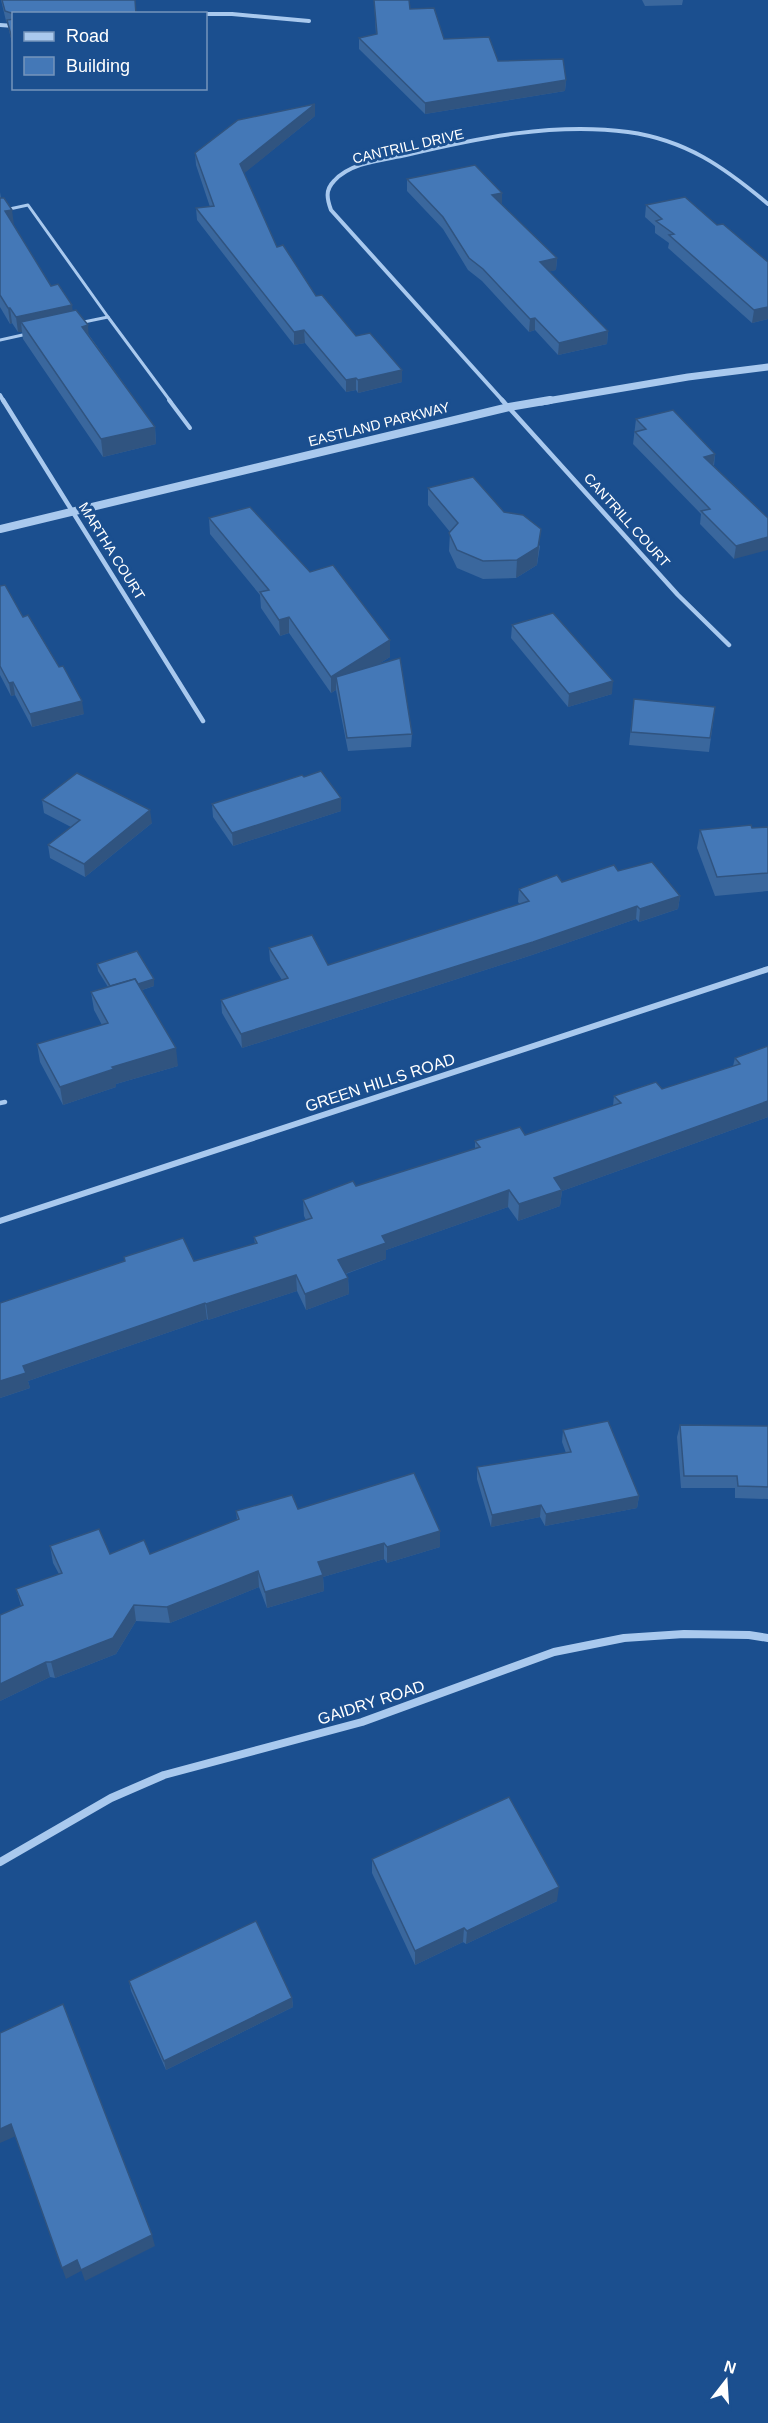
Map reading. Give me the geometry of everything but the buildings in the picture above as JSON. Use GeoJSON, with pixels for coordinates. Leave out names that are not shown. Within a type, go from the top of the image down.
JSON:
{"type":"FeatureCollection","features":[{"type":"Feature","properties":{"kind":"street"},"geometry":{"type":"LineString","coordinates":[[207,14],[309,21]]}},
{"type":"Feature","properties":{"kind":"street","name":"CANTRILL DRIVE"},"geometry":{"type":"LineString","coordinates":[[510,407],[331,210],[326,195],[328,186],[336,178],[358,166],[384,160],[517,133],[582,128],[646,136],[690,149],[728,171],[768,204]]}},
{"type":"Feature","properties":{"kind":"street","name":"EASTLAND PARKWAY"},"geometry":{"type":"LineString","coordinates":[[0,529],[510,407],[688,377],[768,368]]}},
{"type":"Feature","properties":{"kind":"street","name":"MARTHA COURT"},"geometry":{"type":"LineString","coordinates":[[0,395],[202,721]]}},
{"type":"Feature","properties":{"kind":"street","name":"CANTRILL COURT"},"geometry":{"type":"LineString","coordinates":[[510,407],[678,595],[729,645]]}},
{"type":"Feature","properties":{"kind":"street","name":"GREEN HILLS ROAD"},"geometry":{"type":"LineString","coordinates":[[0,1221],[768,969]]}},
{"type":"Feature","properties":{"kind":"street","name":"GAIDRY ROAD"},"geometry":{"type":"LineString","coordinates":[[0,1862],[111,1798],[164,1775],[363,1722],[554,1652],[624,1638],[684,1634],[768,1638]]}},
{"type":"Feature","properties":{"kind":"lane"},"geometry":{"type":"LineString","coordinates":[[0,211],[28,205],[190,428]]}},
{"type":"Feature","properties":{"kind":"lane"},"geometry":{"type":"LineString","coordinates":[[75,324],[108,317]]}},
{"type":"Feature","properties":{"kind":"lane"},"geometry":{"type":"LineString","coordinates":[[0,340],[32,333]]}}]}
